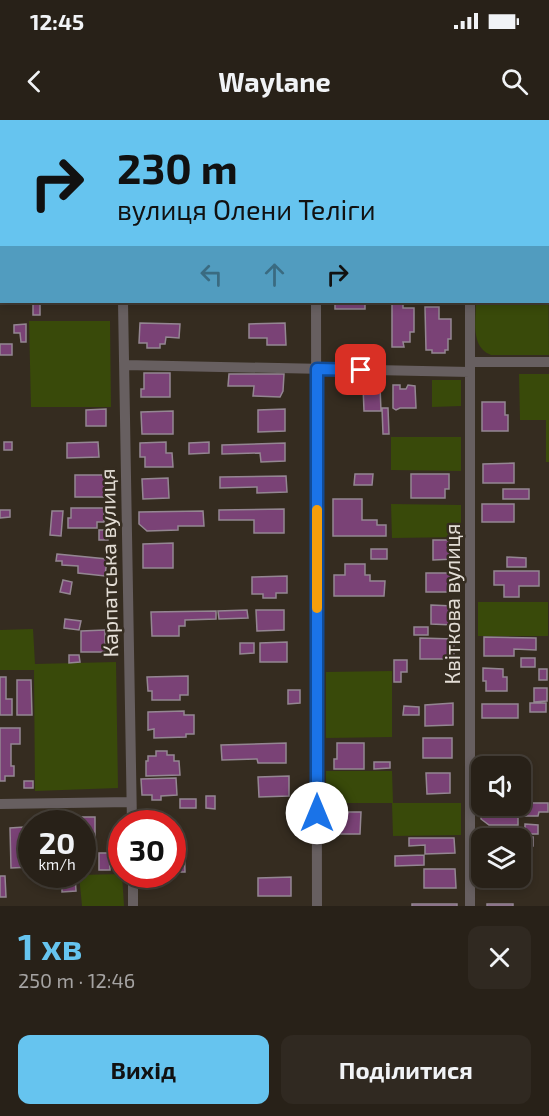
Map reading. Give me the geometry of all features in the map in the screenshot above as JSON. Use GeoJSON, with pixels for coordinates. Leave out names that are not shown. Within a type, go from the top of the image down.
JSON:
{"type":"FeatureCollection","features":[{"type":"Feature","properties":{"kind":"street","name":"Карпатська вулиця"},"geometry":{"type":"LineString","coordinates":[[123,303],[131,810]]}},
{"type":"Feature","properties":{"kind":"street"},"geometry":{"type":"LineString","coordinates":[[316,303],[317,906]]}},
{"type":"Feature","properties":{"kind":"street","name":"Квіткова вулиця"},"geometry":{"type":"LineString","coordinates":[[470,303],[470,906]]}},
{"type":"Feature","properties":{"kind":"street"},"geometry":{"type":"LineString","coordinates":[[124,365],[317,369],[470,367],[549,362]]}},
{"type":"Feature","properties":{"kind":"street"},"geometry":{"type":"LineString","coordinates":[[0,804],[131,802]]}},
{"type":"Feature","properties":{"kind":"street"},"geometry":{"type":"LineString","coordinates":[[133,888],[133,906]]}},
{"type":"Feature","properties":{"kind":"green space"},"geometry":{"type":"Polygon","coordinates":[[[476,303],[549,303],[549,355],[491,355],[480,346],[475,325],[476,303]]]}},
{"type":"Feature","properties":{"kind":"green space"},"geometry":{"type":"Polygon","coordinates":[[[29,321],[110,321],[111,407],[31,407],[29,321]]]}},
{"type":"Feature","properties":{"kind":"green space"},"geometry":{"type":"Polygon","coordinates":[[[519,374],[549,374],[549,462],[546,462],[546,420],[520,420],[519,374]]]}},
{"type":"Feature","properties":{"kind":"green space"},"geometry":{"type":"Polygon","coordinates":[[[432,380],[461,380],[461,406],[432,407],[432,380]]]}},
{"type":"Feature","properties":{"kind":"green space"},"geometry":{"type":"Polygon","coordinates":[[[391,437],[461,437],[461,471],[391,470],[391,437]]]}},
{"type":"Feature","properties":{"kind":"green space"},"geometry":{"type":"Polygon","coordinates":[[[391,504],[461,505],[461,537],[392,538],[391,504]]]}},
{"type":"Feature","properties":{"kind":"green space"},"geometry":{"type":"Polygon","coordinates":[[[478,602],[548,602],[548,636],[478,636],[478,602]]]}},
{"type":"Feature","properties":{"kind":"green space"},"geometry":{"type":"Polygon","coordinates":[[[33,629],[35,664],[116,662],[118,788],[35,791],[34,670],[0,670],[0,630],[33,629]]]}},
{"type":"Feature","properties":{"kind":"green space"},"geometry":{"type":"Polygon","coordinates":[[[392,671],[392,737],[326,738],[326,672],[392,671]]]}},
{"type":"Feature","properties":{"kind":"green space"},"geometry":{"type":"Polygon","coordinates":[[[326,771],[392,771],[393,803],[461,803],[461,835],[393,836],[392,803],[326,803],[326,771]]]}},
{"type":"Feature","properties":{"kind":"green space"},"geometry":{"type":"Polygon","coordinates":[[[108,874],[108,888],[123,888],[124,906],[82,906],[80,888],[96,888],[96,875],[108,874]]]}},
{"type":"Feature","properties":{"kind":"building"},"geometry":{"type":"Polygon","coordinates":[[[33,303],[40,303],[40,315],[33,315],[33,303]]]}},
{"type":"Feature","properties":{"kind":"building"},"geometry":{"type":"Polygon","coordinates":[[[335,303],[365,303],[365,309],[335,309],[335,303]]]}},
{"type":"Feature","properties":{"kind":"building"},"geometry":{"type":"Polygon","coordinates":[[[392,303],[403,303],[403,308],[414,308],[414,332],[410,332],[410,342],[403,342],[404,347],[392,347],[392,303]]]}},
{"type":"Feature","properties":{"kind":"building"},"geometry":{"type":"Polygon","coordinates":[[[425,307],[439,307],[439,319],[451,319],[451,339],[448,339],[448,350],[445,350],[445,353],[432,353],[432,350],[426,350],[425,307]]]}},
{"type":"Feature","properties":{"kind":"building"},"geometry":{"type":"Polygon","coordinates":[[[140,323],[180,324],[179,338],[166,337],[165,344],[160,344],[160,348],[147,348],[147,343],[139,343],[140,323]]]}},
{"type":"Feature","properties":{"kind":"building"},"geometry":{"type":"Polygon","coordinates":[[[285,323],[286,345],[267,345],[267,338],[249,338],[249,324],[285,323]]]}},
{"type":"Feature","properties":{"kind":"building"},"geometry":{"type":"Polygon","coordinates":[[[26,324],[26,342],[21,342],[20,333],[14,333],[14,325],[26,324]]]}},
{"type":"Feature","properties":{"kind":"building"},"geometry":{"type":"Polygon","coordinates":[[[0,344],[12,344],[12,355],[0,355],[0,344]]]}},
{"type":"Feature","properties":{"kind":"building"},"geometry":{"type":"Polygon","coordinates":[[[345,352],[374,352],[374,360],[345,359],[345,352]]]}},
{"type":"Feature","properties":{"kind":"building"},"geometry":{"type":"Polygon","coordinates":[[[144,373],[170,373],[170,397],[141,397],[141,389],[144,389],[144,373]]]}},
{"type":"Feature","properties":{"kind":"building"},"geometry":{"type":"Polygon","coordinates":[[[229,374],[284,374],[283,391],[280,397],[253,396],[254,386],[228,386],[229,374]]]}},
{"type":"Feature","properties":{"kind":"building"},"geometry":{"type":"Polygon","coordinates":[[[393,385],[400,385],[400,389],[406,389],[408,385],[415,386],[416,408],[396,410],[393,408],[393,385]]]}},
{"type":"Feature","properties":{"kind":"building"},"geometry":{"type":"Polygon","coordinates":[[[363,386],[380,386],[381,411],[364,411],[363,386]]]}},
{"type":"Feature","properties":{"kind":"building"},"geometry":{"type":"Polygon","coordinates":[[[482,402],[505,402],[508,431],[482,431],[482,402]]]}},
{"type":"Feature","properties":{"kind":"building"},"geometry":{"type":"Polygon","coordinates":[[[382,408],[388,408],[389,434],[383,434],[382,408]]]}},
{"type":"Feature","properties":{"kind":"building"},"geometry":{"type":"Polygon","coordinates":[[[106,409],[106,426],[86,426],[86,410],[106,409]]]}},
{"type":"Feature","properties":{"kind":"building"},"geometry":{"type":"Polygon","coordinates":[[[285,409],[285,431],[258,432],[258,410],[285,409]]]}},
{"type":"Feature","properties":{"kind":"building"},"geometry":{"type":"Polygon","coordinates":[[[173,411],[173,434],[142,434],[141,412],[173,411]]]}},
{"type":"Feature","properties":{"kind":"building"},"geometry":{"type":"Polygon","coordinates":[[[4,442],[12,442],[12,450],[4,450],[4,442]]]}},
{"type":"Feature","properties":{"kind":"building"},"geometry":{"type":"Polygon","coordinates":[[[98,442],[99,457],[67,458],[67,443],[98,442]]]}},
{"type":"Feature","properties":{"kind":"building"},"geometry":{"type":"Polygon","coordinates":[[[166,442],[166,453],[172,453],[173,467],[145,467],[145,457],[140,457],[140,443],[166,442]]]}},
{"type":"Feature","properties":{"kind":"building"},"geometry":{"type":"Polygon","coordinates":[[[209,442],[209,453],[189,454],[189,443],[209,442]]]}},
{"type":"Feature","properties":{"kind":"building"},"geometry":{"type":"Polygon","coordinates":[[[285,443],[285,461],[261,462],[260,453],[222,454],[222,445],[285,443]]]}},
{"type":"Feature","properties":{"kind":"building"},"geometry":{"type":"Polygon","coordinates":[[[514,463],[514,483],[483,483],[483,464],[514,463]]]}},
{"type":"Feature","properties":{"kind":"building"},"geometry":{"type":"Polygon","coordinates":[[[355,474],[373,474],[372,485],[354,485],[355,474]]]}},
{"type":"Feature","properties":{"kind":"building"},"geometry":{"type":"Polygon","coordinates":[[[411,474],[449,474],[449,489],[445,489],[445,498],[411,498],[411,474]]]}},
{"type":"Feature","properties":{"kind":"building"},"geometry":{"type":"Polygon","coordinates":[[[75,475],[106,475],[106,497],[75,497],[75,475]]]}},
{"type":"Feature","properties":{"kind":"building"},"geometry":{"type":"Polygon","coordinates":[[[286,476],[287,492],[257,493],[257,487],[220,488],[220,477],[286,476]]]}},
{"type":"Feature","properties":{"kind":"building"},"geometry":{"type":"Polygon","coordinates":[[[168,478],[169,498],[143,499],[142,479],[168,478]]]}},
{"type":"Feature","properties":{"kind":"building"},"geometry":{"type":"Polygon","coordinates":[[[503,489],[529,489],[529,499],[503,499],[503,489]]]}},
{"type":"Feature","properties":{"kind":"building"},"geometry":{"type":"Polygon","coordinates":[[[333,499],[362,499],[362,520],[377,520],[377,525],[386,525],[386,536],[333,536],[333,499]]]}},
{"type":"Feature","properties":{"kind":"building"},"geometry":{"type":"Polygon","coordinates":[[[482,504],[514,504],[514,522],[482,522],[482,504]]]}},
{"type":"Feature","properties":{"kind":"building"},"geometry":{"type":"Polygon","coordinates":[[[71,508],[104,508],[104,522],[97,522],[97,528],[68,528],[71,508]]]}},
{"type":"Feature","properties":{"kind":"building"},"geometry":{"type":"Polygon","coordinates":[[[284,509],[284,533],[254,533],[254,520],[219,520],[219,510],[284,509]]]}},
{"type":"Feature","properties":{"kind":"building"},"geometry":{"type":"Polygon","coordinates":[[[0,510],[10,510],[10,517],[0,518],[0,510]]]}},
{"type":"Feature","properties":{"kind":"building"},"geometry":{"type":"Polygon","coordinates":[[[52,511],[63,511],[61,536],[50,535],[52,511]]]}},
{"type":"Feature","properties":{"kind":"building"},"geometry":{"type":"Polygon","coordinates":[[[203,511],[204,526],[178,526],[178,530],[147,531],[139,524],[139,512],[203,511]]]}},
{"type":"Feature","properties":{"kind":"building"},"geometry":{"type":"Polygon","coordinates":[[[99,530],[108,530],[108,540],[99,540],[99,530]]]}},
{"type":"Feature","properties":{"kind":"building"},"geometry":{"type":"Polygon","coordinates":[[[433,540],[455,540],[455,559],[433,560],[433,540]]]}},
{"type":"Feature","properties":{"kind":"building"},"geometry":{"type":"Polygon","coordinates":[[[173,543],[173,568],[143,568],[143,544],[173,543]]]}},
{"type":"Feature","properties":{"kind":"building"},"geometry":{"type":"Polygon","coordinates":[[[371,549],[387,549],[387,559],[371,559],[371,549]]]}},
{"type":"Feature","properties":{"kind":"building"},"geometry":{"type":"Polygon","coordinates":[[[57,554],[107,559],[105,576],[78,573],[78,566],[62,565],[62,561],[56,561],[57,554]]]}},
{"type":"Feature","properties":{"kind":"building"},"geometry":{"type":"Polygon","coordinates":[[[507,557],[526,558],[526,567],[507,567],[507,557]]]}},
{"type":"Feature","properties":{"kind":"building"},"geometry":{"type":"Polygon","coordinates":[[[345,564],[365,564],[365,575],[370,575],[370,581],[385,581],[384,596],[334,596],[334,575],[345,575],[345,564]]]}},
{"type":"Feature","properties":{"kind":"building"},"geometry":{"type":"Polygon","coordinates":[[[494,571],[539,571],[539,586],[519,586],[519,597],[504,597],[504,585],[494,585],[494,571]]]}},
{"type":"Feature","properties":{"kind":"building"},"geometry":{"type":"Polygon","coordinates":[[[426,573],[452,573],[453,592],[426,592],[426,573]]]}},
{"type":"Feature","properties":{"kind":"building"},"geometry":{"type":"Polygon","coordinates":[[[287,576],[287,593],[276,593],[276,598],[263,598],[263,594],[252,594],[252,577],[287,576]]]}},
{"type":"Feature","properties":{"kind":"building"},"geometry":{"type":"Polygon","coordinates":[[[63,580],[72,582],[70,594],[60,592],[63,580]]]}},
{"type":"Feature","properties":{"kind":"building"},"geometry":{"type":"Polygon","coordinates":[[[431,605],[453,606],[453,625],[431,624],[431,605]]]}},
{"type":"Feature","properties":{"kind":"building"},"geometry":{"type":"Polygon","coordinates":[[[247,610],[248,618],[219,619],[218,611],[247,610]]]}},
{"type":"Feature","properties":{"kind":"building"},"geometry":{"type":"Polygon","coordinates":[[[256,610],[284,610],[284,630],[257,631],[256,610]]]}},
{"type":"Feature","properties":{"kind":"building"},"geometry":{"type":"Polygon","coordinates":[[[216,611],[216,619],[185,620],[185,626],[179,626],[179,636],[152,636],[151,612],[216,611]]]}},
{"type":"Feature","properties":{"kind":"building"},"geometry":{"type":"Polygon","coordinates":[[[65,619],[81,621],[79,630],[64,628],[65,619]]]}},
{"type":"Feature","properties":{"kind":"building"},"geometry":{"type":"Polygon","coordinates":[[[414,627],[428,627],[428,635],[414,635],[414,627]]]}},
{"type":"Feature","properties":{"kind":"building"},"geometry":{"type":"Polygon","coordinates":[[[105,630],[105,652],[81,652],[81,631],[105,630]]]}},
{"type":"Feature","properties":{"kind":"building"},"geometry":{"type":"Polygon","coordinates":[[[484,637],[536,638],[536,650],[514,649],[514,656],[484,656],[484,637]]]}},
{"type":"Feature","properties":{"kind":"building"},"geometry":{"type":"Polygon","coordinates":[[[420,638],[454,639],[454,659],[420,659],[420,638]]]}},
{"type":"Feature","properties":{"kind":"building"},"geometry":{"type":"Polygon","coordinates":[[[287,642],[287,662],[260,662],[260,643],[287,642]]]}},
{"type":"Feature","properties":{"kind":"building"},"geometry":{"type":"Polygon","coordinates":[[[240,643],[254,643],[254,653],[240,654],[240,643]]]}},
{"type":"Feature","properties":{"kind":"building"},"geometry":{"type":"Polygon","coordinates":[[[69,655],[79,655],[80,662],[69,663],[69,655]]]}},
{"type":"Feature","properties":{"kind":"building"},"geometry":{"type":"Polygon","coordinates":[[[521,658],[535,658],[535,667],[521,667],[521,658]]]}},
{"type":"Feature","properties":{"kind":"building"},"geometry":{"type":"Polygon","coordinates":[[[394,660],[407,660],[407,672],[401,672],[401,682],[394,682],[394,660]]]}},
{"type":"Feature","properties":{"kind":"building"},"geometry":{"type":"Polygon","coordinates":[[[483,668],[503,669],[503,677],[507,677],[507,691],[486,691],[483,668]]]}},
{"type":"Feature","properties":{"kind":"building"},"geometry":{"type":"Polygon","coordinates":[[[539,669],[547,669],[547,680],[539,680],[539,669]]]}},
{"type":"Feature","properties":{"kind":"building"},"geometry":{"type":"Polygon","coordinates":[[[188,676],[188,695],[180,695],[180,700],[152,700],[152,691],[148,691],[147,677],[188,676]]]}},
{"type":"Feature","properties":{"kind":"building"},"geometry":{"type":"Polygon","coordinates":[[[0,677],[6,677],[6,699],[12,699],[12,715],[0,715],[0,677]]]}},
{"type":"Feature","properties":{"kind":"building"},"geometry":{"type":"Polygon","coordinates":[[[17,680],[31,680],[32,715],[17,715],[17,680]]]}},
{"type":"Feature","properties":{"kind":"building"},"geometry":{"type":"Polygon","coordinates":[[[534,688],[547,688],[547,701],[534,702],[534,688]]]}},
{"type":"Feature","properties":{"kind":"building"},"geometry":{"type":"Polygon","coordinates":[[[288,690],[300,690],[300,703],[288,704],[288,690]]]}},
{"type":"Feature","properties":{"kind":"building"},"geometry":{"type":"Polygon","coordinates":[[[453,703],[453,725],[425,726],[425,705],[453,703]]]}},
{"type":"Feature","properties":{"kind":"building"},"geometry":{"type":"Polygon","coordinates":[[[530,703],[546,703],[546,712],[530,712],[530,703]]]}},
{"type":"Feature","properties":{"kind":"building"},"geometry":{"type":"Polygon","coordinates":[[[482,704],[518,704],[518,718],[482,718],[482,704]]]}},
{"type":"Feature","properties":{"kind":"building"},"geometry":{"type":"Polygon","coordinates":[[[404,706],[419,707],[419,715],[403,715],[404,706]]]}},
{"type":"Feature","properties":{"kind":"building"},"geometry":{"type":"Polygon","coordinates":[[[184,711],[184,715],[194,715],[194,734],[186,734],[186,737],[154,738],[154,729],[148,730],[148,712],[184,711]]]}},
{"type":"Feature","properties":{"kind":"building"},"geometry":{"type":"Polygon","coordinates":[[[0,728],[20,728],[20,744],[11,744],[11,766],[14,766],[14,776],[5,776],[5,781],[0,781],[0,728]]]}},
{"type":"Feature","properties":{"kind":"building"},"geometry":{"type":"Polygon","coordinates":[[[423,738],[452,738],[452,758],[423,758],[423,738]]]}},
{"type":"Feature","properties":{"kind":"building"},"geometry":{"type":"Polygon","coordinates":[[[286,743],[286,763],[258,763],[257,759],[222,760],[221,745],[286,743]]]}},
{"type":"Feature","properties":{"kind":"building"},"geometry":{"type":"Polygon","coordinates":[[[337,743],[364,743],[364,769],[334,769],[334,759],[337,759],[337,743]]]}},
{"type":"Feature","properties":{"kind":"building"},"geometry":{"type":"Polygon","coordinates":[[[156,751],[167,751],[167,755],[174,755],[174,761],[179,761],[180,775],[146,776],[148,756],[156,756],[156,751]]]}},
{"type":"Feature","properties":{"kind":"building"},"geometry":{"type":"Polygon","coordinates":[[[374,762],[390,762],[390,768],[374,769],[374,762]]]}},
{"type":"Feature","properties":{"kind":"building"},"geometry":{"type":"Polygon","coordinates":[[[426,773],[450,773],[450,793],[427,794],[426,773]]]}},
{"type":"Feature","properties":{"kind":"building"},"geometry":{"type":"Polygon","coordinates":[[[289,776],[289,796],[259,797],[258,777],[289,776]]]}},
{"type":"Feature","properties":{"kind":"building"},"geometry":{"type":"Polygon","coordinates":[[[176,778],[177,795],[161,796],[161,800],[152,800],[152,795],[142,795],[141,779],[176,778]]]}},
{"type":"Feature","properties":{"kind":"building"},"geometry":{"type":"Polygon","coordinates":[[[24,781],[33,781],[33,788],[24,788],[24,781]]]}},
{"type":"Feature","properties":{"kind":"building"},"geometry":{"type":"Polygon","coordinates":[[[206,796],[215,796],[215,809],[206,808],[206,796]]]}},
{"type":"Feature","properties":{"kind":"building"},"geometry":{"type":"Polygon","coordinates":[[[180,799],[196,799],[196,808],[180,808],[180,799]]]}},
{"type":"Feature","properties":{"kind":"building"},"geometry":{"type":"Polygon","coordinates":[[[531,803],[548,803],[548,812],[539,812],[538,816],[531,816],[531,803]]]}},
{"type":"Feature","properties":{"kind":"building"},"geometry":{"type":"Polygon","coordinates":[[[332,812],[361,812],[360,834],[328,834],[328,821],[332,821],[332,812]]]}},
{"type":"Feature","properties":{"kind":"building"},"geometry":{"type":"Polygon","coordinates":[[[481,816],[518,816],[518,825],[489,825],[481,819],[481,816]]]}},
{"type":"Feature","properties":{"kind":"building"},"geometry":{"type":"Polygon","coordinates":[[[525,824],[538,825],[538,834],[531,834],[531,828],[525,828],[525,824]]]}},
{"type":"Feature","properties":{"kind":"building"},"geometry":{"type":"Polygon","coordinates":[[[18,827],[18,868],[11,868],[10,828],[18,827]]]}},
{"type":"Feature","properties":{"kind":"building"},"geometry":{"type":"Polygon","coordinates":[[[409,838],[454,838],[455,853],[425,854],[425,845],[409,846],[409,838]]]}},
{"type":"Feature","properties":{"kind":"building"},"geometry":{"type":"Polygon","coordinates":[[[99,853],[108,853],[108,870],[99,870],[99,853]]]}},
{"type":"Feature","properties":{"kind":"building"},"geometry":{"type":"Polygon","coordinates":[[[424,855],[424,865],[395,866],[395,856],[424,855]]]}},
{"type":"Feature","properties":{"kind":"building"},"geometry":{"type":"Polygon","coordinates":[[[424,869],[455,869],[456,888],[424,888],[424,869]]]}},
{"type":"Feature","properties":{"kind":"building"},"geometry":{"type":"Polygon","coordinates":[[[0,876],[5,876],[6,897],[0,897],[0,876]]]}},
{"type":"Feature","properties":{"kind":"building"},"geometry":{"type":"Polygon","coordinates":[[[291,877],[291,896],[258,896],[258,878],[291,877]]]}},
{"type":"Feature","properties":{"kind":"building"},"geometry":{"type":"Polygon","coordinates":[[[62,888],[76,888],[76,891],[62,892],[62,888]]]}},
{"type":"Feature","properties":{"kind":"building"},"geometry":{"type":"Polygon","coordinates":[[[412,904],[457,904],[457,906],[412,906],[412,904]]]}},
{"type":"Feature","properties":{"kind":"building"},"geometry":{"type":"Polygon","coordinates":[[[487,904],[513,904],[513,906],[487,906],[487,904]]]}},
{"type":"Feature","properties":{"kind":"slow traffic"},"geometry":{"type":"LineString","coordinates":[[317,510],[317,608]]}},
{"type":"Feature","properties":{"kind":"route"},"geometry":{"type":"LineString","coordinates":[[317,813],[317,369],[361,370]]}}]}
